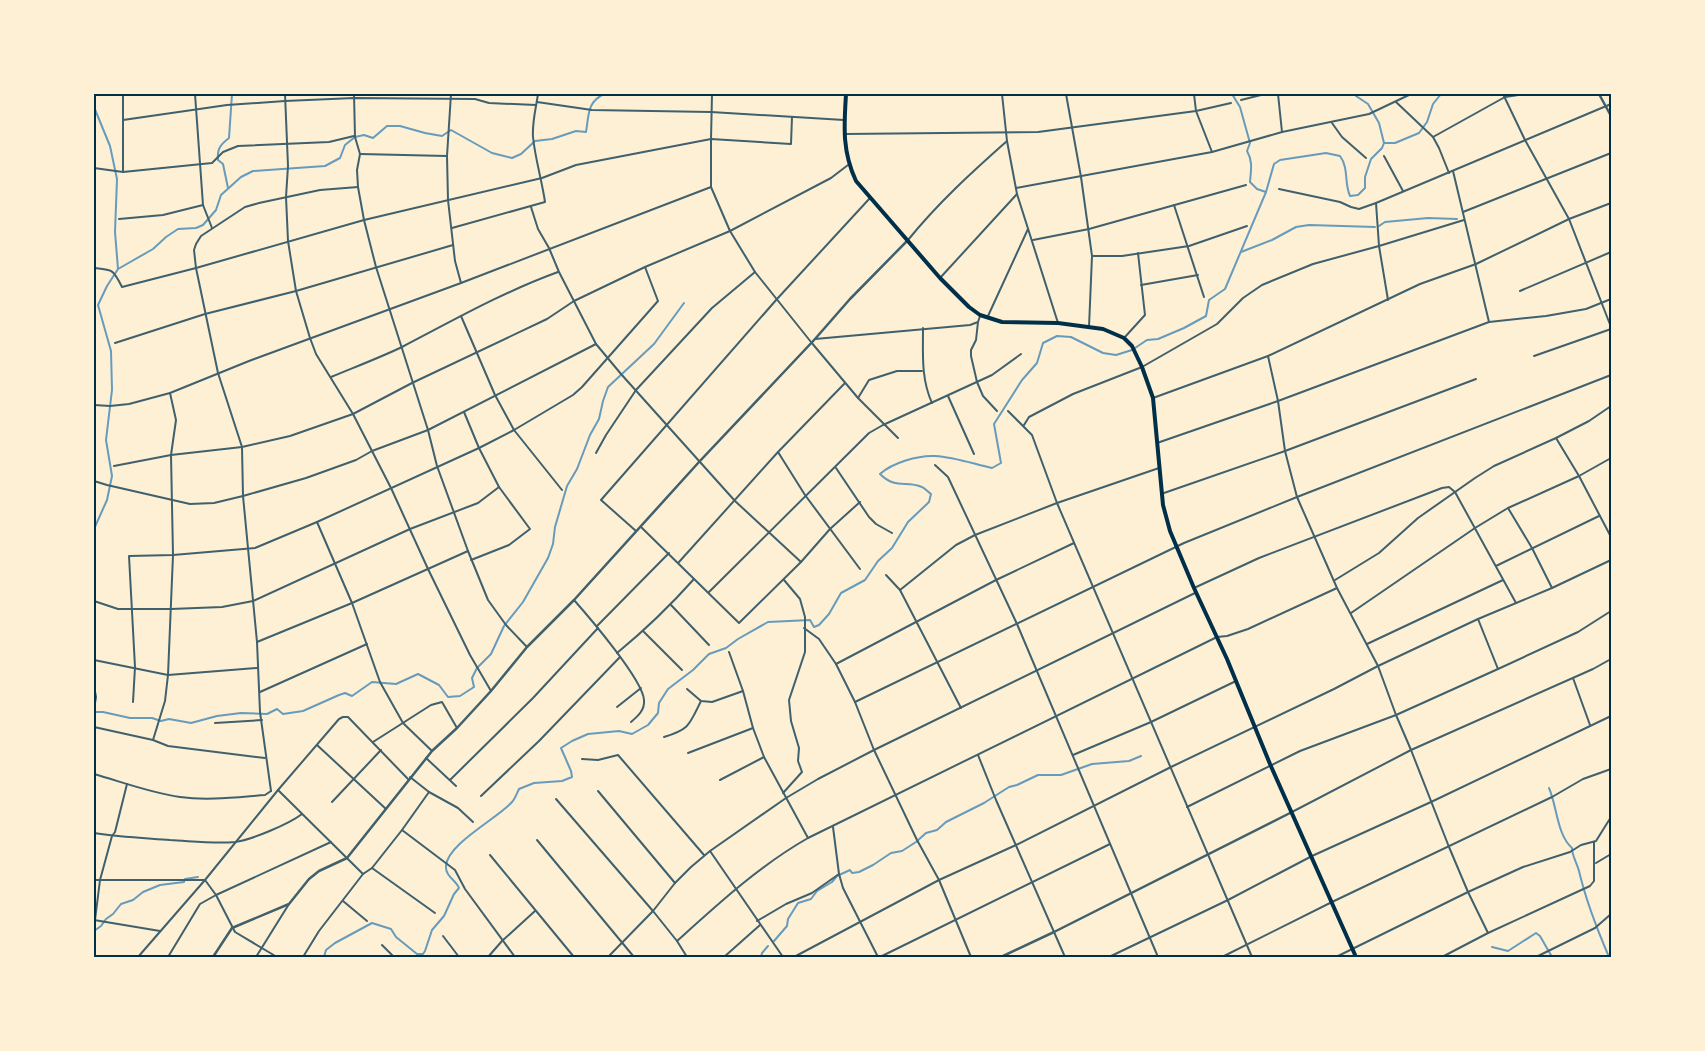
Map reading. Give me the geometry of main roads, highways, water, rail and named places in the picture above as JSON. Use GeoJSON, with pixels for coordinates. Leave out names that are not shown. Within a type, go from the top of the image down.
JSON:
{"type":"FeatureCollection","features":[{"type":"Feature","properties":{"kind":"highway"},"geometry":{"type":"LineString","coordinates":[[846,94],[844,134],[848,165],[856,182],[940,278],[969,307],[980,315],[1002,322],[1058,323],[1102,329],[1124,338],[1132,346],[1153,398],[1161,494],[1167,523],[1270,764],[1356,957]]}},
{"type":"Feature","properties":{"kind":"waterway"},"geometry":{"type":"LineString","coordinates":[[228,188],[223,164],[218,160],[218,153],[223,143],[229,138],[232,94]]}},
{"type":"Feature","properties":{"kind":"waterway"},"geometry":{"type":"LineString","coordinates":[[94,529],[107,500],[112,476],[106,440],[112,390],[111,351],[98,305],[118,269],[153,249],[178,229],[196,228],[203,225],[216,210],[221,195],[241,177],[253,171],[325,166],[340,158],[345,145],[355,137],[364,135],[373,138],[387,126],[400,126],[442,136],[451,130],[492,153],[512,158],[521,154],[535,141],[552,139],[576,131],[586,132],[592,105],[598,97],[604,94]]}},
{"type":"Feature","properties":{"kind":"waterway"},"geometry":{"type":"LineString","coordinates":[[1232,94],[1240,107],[1250,143],[1247,151],[1251,162],[1250,182],[1257,189],[1266,192]]}},
{"type":"Feature","properties":{"kind":"waterway"},"geometry":{"type":"LineString","coordinates":[[324,957],[326,950],[335,943],[372,923],[391,929],[396,937],[417,954],[423,954],[432,930],[444,916],[454,894],[459,888],[446,869],[449,858],[455,849],[512,802],[519,789],[534,783],[562,781],[572,777],[561,748],[588,734],[619,731],[632,734],[648,725],[658,713],[659,703],[668,689],[693,670],[709,654],[726,648],[768,622],[810,620],[814,627],[819,625],[829,614],[841,593],[865,580],[878,561],[892,548],[908,522],[929,502],[931,494],[923,488],[916,485],[891,482],[880,474],[898,463],[928,456],[949,458],[992,468],[1001,463],[994,424],[1022,380],[1037,363],[1043,343],[1057,336],[1071,337],[1103,353],[1116,355],[1132,350],[1147,340],[1158,339],[1184,328],[1206,316],[1209,300],[1225,289],[1266,192],[1274,164],[1280,160],[1326,153],[1340,156],[1345,165],[1350,196],[1358,195],[1365,188],[1365,177],[1371,159],[1382,148],[1384,143],[1379,123],[1368,104],[1355,94]]}},
{"type":"Feature","properties":{"kind":"waterway"},"geometry":{"type":"LineString","coordinates":[[1384,143],[1395,143],[1419,133],[1427,122],[1433,104],[1441,94]]}},
{"type":"Feature","properties":{"kind":"waterway"},"geometry":{"type":"LineString","coordinates":[[94,107],[110,146],[117,179],[115,232],[118,269]]}},
{"type":"Feature","properties":{"kind":"waterway"},"geometry":{"type":"LineString","coordinates":[[1379,226],[1385,222],[1428,218],[1457,219]]}},
{"type":"Feature","properties":{"kind":"waterway"},"geometry":{"type":"LineString","coordinates":[[1241,252],[1272,240],[1296,227],[1309,225],[1375,227]]}},
{"type":"Feature","properties":{"kind":"waterway"},"geometry":{"type":"LineString","coordinates":[[94,712],[130,718],[152,718],[161,721],[169,719],[191,723],[217,716],[241,713],[267,714],[277,709],[283,714],[303,711],[345,693],[352,696],[372,682],[396,684],[418,674],[439,685],[448,697],[460,696],[474,687],[472,678],[477,668],[491,654],[504,626],[523,602],[548,558],[567,486],[577,469],[590,435],[599,419],[608,387],[654,344],[684,303]]}},
{"type":"Feature","properties":{"kind":"waterway"},"geometry":{"type":"LineString","coordinates":[[774,941],[787,926],[788,919],[798,903],[811,899],[817,891],[832,882],[837,876],[850,870],[852,873],[859,872],[891,853],[902,851],[926,833],[937,830],[946,822],[984,803],[1009,787],[1038,775],[1061,775],[1092,764],[1129,761],[1141,756]]}},
{"type":"Feature","properties":{"kind":"waterway"},"geometry":{"type":"LineString","coordinates":[[1549,788],[1560,828],[1563,836],[1572,848],[1588,904],[1609,957]]}},
{"type":"Feature","properties":{"kind":"waterway"},"geometry":{"type":"LineString","coordinates":[[94,931],[121,904],[133,900],[143,892],[160,885],[184,882],[185,879],[198,877]]}},
{"type":"Feature","properties":{"kind":"waterway"},"geometry":{"type":"LineString","coordinates":[[1492,947],[1508,951],[1536,933],[1540,936],[1552,957]]}},
{"type":"Feature","properties":{"kind":"waterway"},"geometry":{"type":"LineString","coordinates":[[761,957],[768,946]]}}]}
